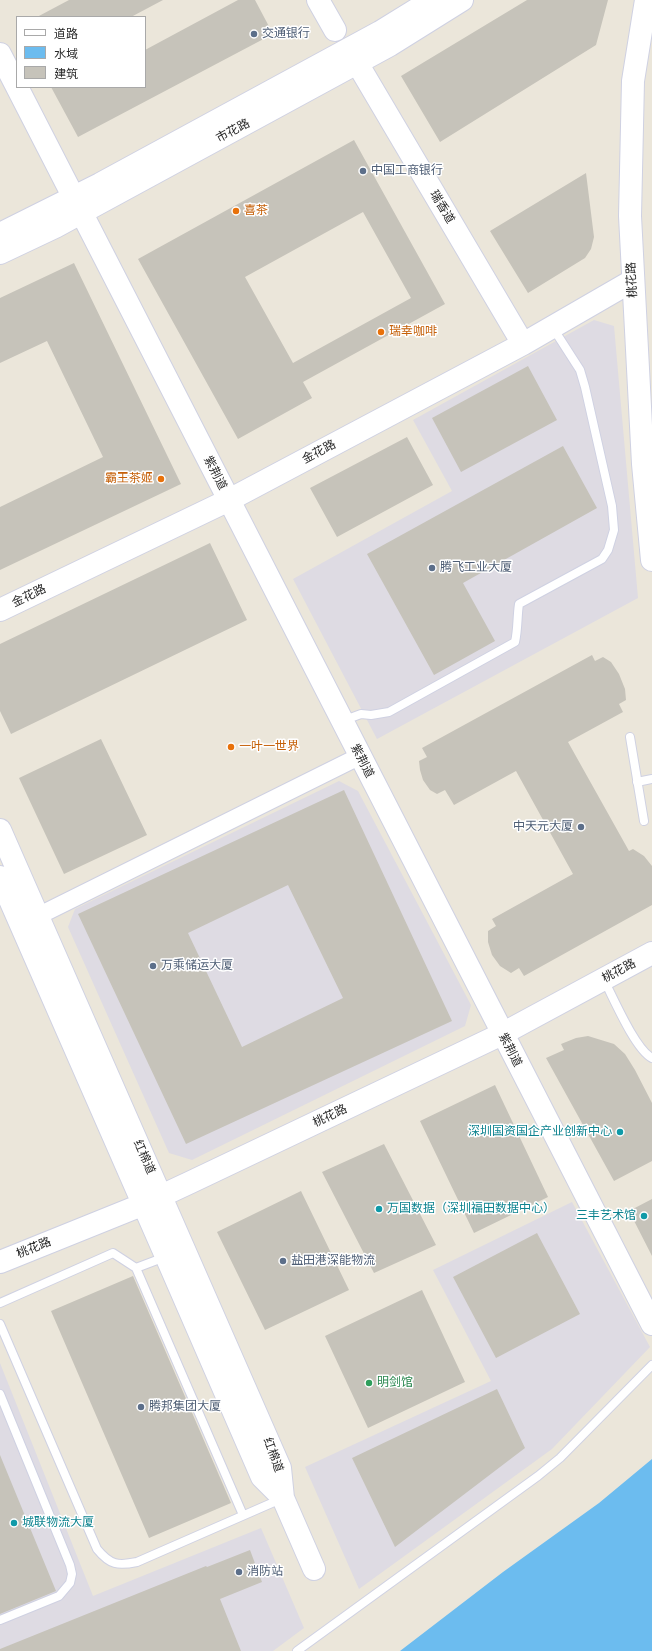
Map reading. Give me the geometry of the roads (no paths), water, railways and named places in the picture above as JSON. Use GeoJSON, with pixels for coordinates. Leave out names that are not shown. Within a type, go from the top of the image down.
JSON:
{"type":"FeatureCollection","features":[{"type":"Feature","properties":{"kind":"main road"},"geometry":{"type":"LineString","coordinates":[[318,0],[335,30]]}},
{"type":"Feature","properties":{"kind":"main road","name":"市花路"},"geometry":{"type":"LineString","coordinates":[[353,57],[380,32],[432,0]]}},
{"type":"Feature","properties":{"kind":"main road","name":"市花路"},"geometry":{"type":"LineString","coordinates":[[0,234],[78,205],[353,57],[390,46],[462,0]]}},
{"type":"Feature","properties":{"kind":"main road","name":"桃花路"},"geometry":{"type":"LineString","coordinates":[[646,0],[633,81],[630,143],[630,216],[632,282],[643,464],[652,560]]}},
{"type":"Feature","properties":{"kind":"main road","name":"紫荆道"},"geometry":{"type":"LineString","coordinates":[[0,54],[16,85]]}},
{"type":"Feature","properties":{"kind":"main road","name":"瑞香道"},"geometry":{"type":"LineString","coordinates":[[353,57],[523,344]]}},
{"type":"Feature","properties":{"kind":"main road","name":"紫荆道"},"geometry":{"type":"LineString","coordinates":[[18,88],[652,1324]]}},
{"type":"Feature","properties":{"kind":"main road","name":"市花路"},"geometry":{"type":"LineString","coordinates":[[0,253],[55,227],[78,205]]}},
{"type":"Feature","properties":{"kind":"main road","name":"金花路"},"geometry":{"type":"LineString","coordinates":[[0,610],[229,500],[523,344],[632,282]]}},
{"type":"Feature","properties":{"kind":"main road","name":"红棉道"},"geometry":{"type":"LineString","coordinates":[[0,830],[29,920],[152,1200],[280,1468],[283,1498]]}},
{"type":"Feature","properties":{"kind":"main road","name":"红棉道"},"geometry":{"type":"LineString","coordinates":[[0,877],[29,920]]}},
{"type":"Feature","properties":{"kind":"main road","name":"桃花路"},"geometry":{"type":"LineString","coordinates":[[0,1262],[152,1200],[502,1034],[652,953]]}},
{"type":"Feature","properties":{"kind":"main road","name":"红棉道"},"geometry":{"type":"LineString","coordinates":[[152,1200],[166,1256],[262,1477],[283,1498]]}},
{"type":"Feature","properties":{"kind":"main road"},"geometry":{"type":"LineString","coordinates":[[283,1498],[314,1569]]}},
{"type":"Feature","properties":{"kind":"street"},"geometry":{"type":"LineString","coordinates":[[29,920],[360,756]]}},
{"type":"Feature","properties":{"kind":"lane"},"geometry":{"type":"LineString","coordinates":[[342,721],[361,714],[371,716],[389,712],[514,642],[517,631],[516,618],[519,604],[602,559],[608,550],[614,530],[612,506],[585,387],[580,370],[553,327]]}},
{"type":"Feature","properties":{"kind":"lane"},"geometry":{"type":"LineString","coordinates":[[630,737],[644,821]]}},
{"type":"Feature","properties":{"kind":"lane"},"geometry":{"type":"LineString","coordinates":[[637,782],[652,779]]}},
{"type":"Feature","properties":{"kind":"lane"},"geometry":{"type":"LineString","coordinates":[[604,979],[638,1044],[646,1054],[652,1058]]}},
{"type":"Feature","properties":{"kind":"lane"},"geometry":{"type":"LineString","coordinates":[[0,1303],[113,1253],[136,1268],[243,1515]]}},
{"type":"Feature","properties":{"kind":"lane"},"geometry":{"type":"LineString","coordinates":[[136,1268],[166,1256]]}},
{"type":"Feature","properties":{"kind":"lane"},"geometry":{"type":"LineString","coordinates":[[0,1324],[97,1549],[105,1559],[114,1564],[124,1565],[137,1562],[283,1498]]}},
{"type":"Feature","properties":{"kind":"lane"},"geometry":{"type":"LineString","coordinates":[[297,1651],[538,1476],[560,1458],[652,1365]]}},
{"type":"Feature","properties":{"kind":"lane"},"geometry":{"type":"LineString","coordinates":[[0,1394],[70,1565],[72,1574],[70,1583],[59,1596],[0,1620]]}},
{"type":"Feature","properties":{"kind":"water"},"geometry":{"type":"Polygon","coordinates":[[[652,1459],[652,1651],[400,1651],[503,1572],[599,1503],[652,1459]]]}},
{"type":"Feature","properties":{"kind":"place","name":"交通银行"},"geometry":{"type":"Point","coordinates":[254,34]}},
{"type":"Feature","properties":{"kind":"place","name":"中国工商银行"},"geometry":{"type":"Point","coordinates":[363,171]}},
{"type":"Feature","properties":{"kind":"place","name":"喜茶"},"geometry":{"type":"Point","coordinates":[236,211]}},
{"type":"Feature","properties":{"kind":"place","name":"瑞幸咖啡"},"geometry":{"type":"Point","coordinates":[381,332]}},
{"type":"Feature","properties":{"kind":"place","name":"霸王茶姬"},"geometry":{"type":"Point","coordinates":[161,479]}},
{"type":"Feature","properties":{"kind":"place","name":"腾飞工业大厦"},"geometry":{"type":"Point","coordinates":[432,568]}},
{"type":"Feature","properties":{"kind":"place","name":"一叶一世界"},"geometry":{"type":"Point","coordinates":[231,747]}},
{"type":"Feature","properties":{"kind":"place","name":"中天元大厦"},"geometry":{"type":"Point","coordinates":[581,827]}},
{"type":"Feature","properties":{"kind":"place","name":"万乘储运大厦"},"geometry":{"type":"Point","coordinates":[153,966]}},
{"type":"Feature","properties":{"kind":"place","name":"深圳国资国企产业创新中心"},"geometry":{"type":"Point","coordinates":[620,1132]}},
{"type":"Feature","properties":{"kind":"place","name":"万国数据（深圳福田数据中心）"},"geometry":{"type":"Point","coordinates":[379,1209]}},
{"type":"Feature","properties":{"kind":"place","name":"三丰艺术馆"},"geometry":{"type":"Point","coordinates":[644,1216]}},
{"type":"Feature","properties":{"kind":"place","name":"盐田港深能物流"},"geometry":{"type":"Point","coordinates":[283,1261]}},
{"type":"Feature","properties":{"kind":"place","name":"明剑馆"},"geometry":{"type":"Point","coordinates":[369,1383]}},
{"type":"Feature","properties":{"kind":"place","name":"腾邦集团大厦"},"geometry":{"type":"Point","coordinates":[141,1407]}},
{"type":"Feature","properties":{"kind":"place","name":"城联物流大厦"},"geometry":{"type":"Point","coordinates":[14,1523]}},
{"type":"Feature","properties":{"kind":"place","name":"消防站"},"geometry":{"type":"Point","coordinates":[239,1572]}}]}
